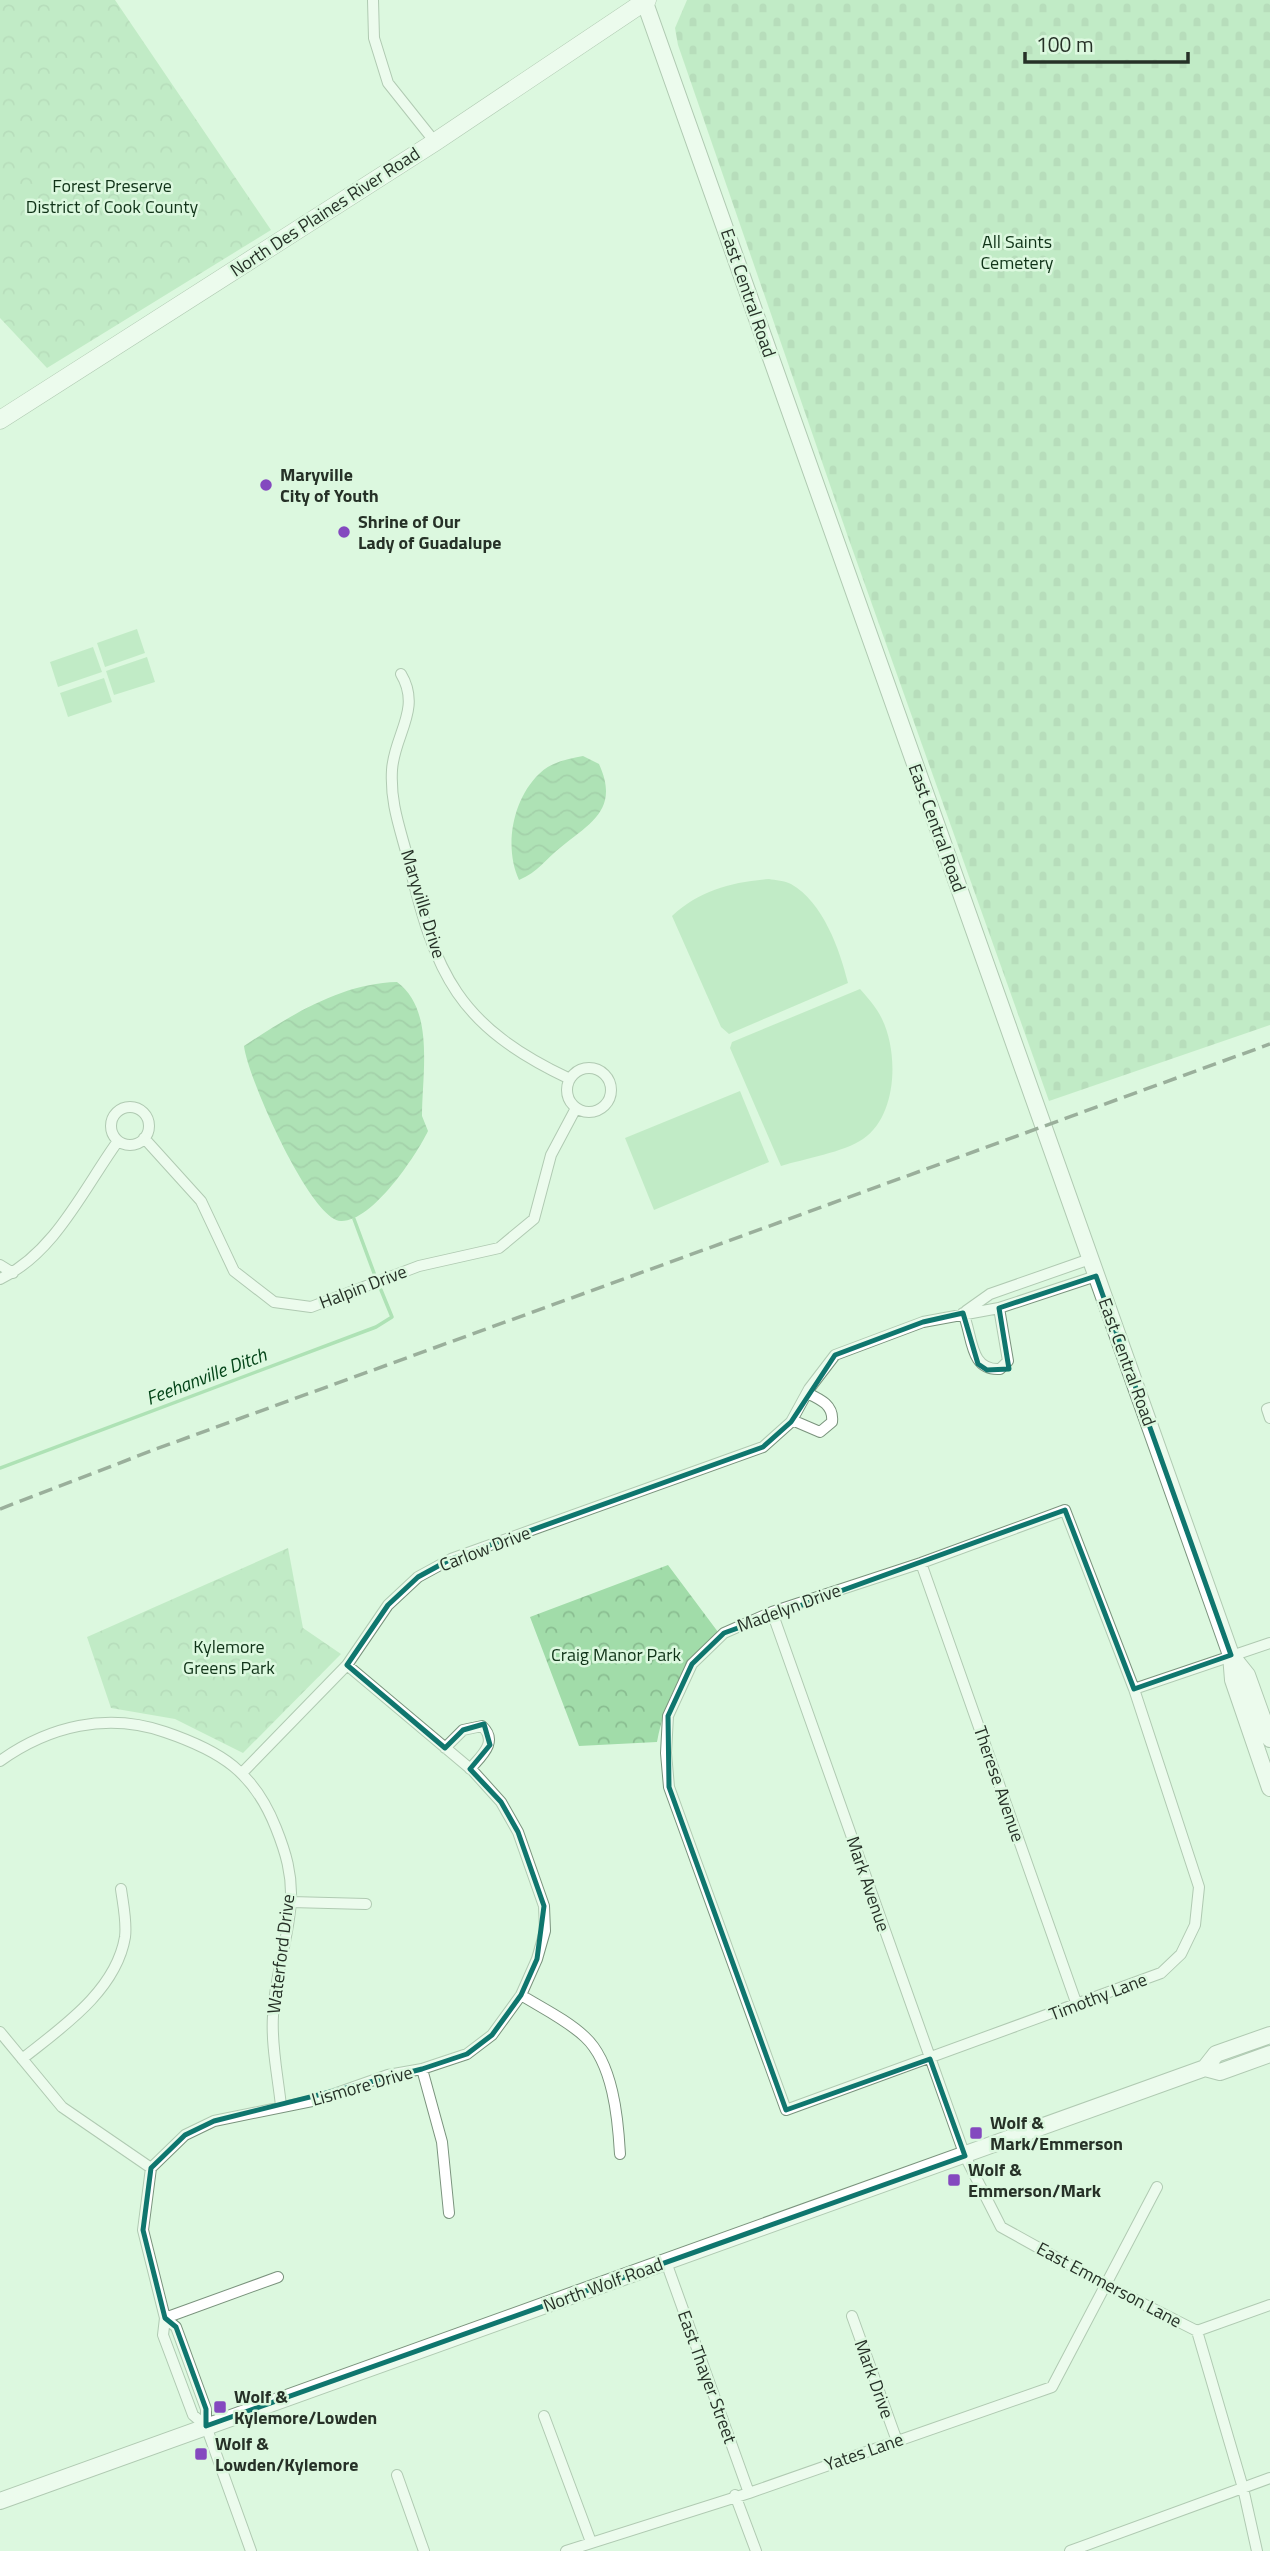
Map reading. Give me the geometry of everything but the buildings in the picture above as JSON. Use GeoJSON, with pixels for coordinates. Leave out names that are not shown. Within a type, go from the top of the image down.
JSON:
{"type":"FeatureCollection","features":[{"type":"Feature","properties":{"kind":"main road","name":"North Des Plaines River Road"},"geometry":{"type":"LineString","coordinates":[[0,420],[435,142],[645,1]]}},
{"type":"Feature","properties":{"kind":"main road","name":"East Central Road"},"geometry":{"type":"LineString","coordinates":[[645,1],[1231,1656],[1233,1680],[1270,1787]]}},
{"type":"Feature","properties":{"kind":"main road","name":"East Central Road"},"geometry":{"type":"LineString","coordinates":[[1231,1656],[1247,1675],[1270,1739]]}},
{"type":"Feature","properties":{"kind":"main road","name":"North Wolf Road"},"geometry":{"type":"LineString","coordinates":[[0,2501],[1205,2068],[1216,2054],[1270,2035]]}},
{"type":"Feature","properties":{"kind":"main road","name":"North Wolf Road"},"geometry":{"type":"LineString","coordinates":[[1205,2068],[1220,2072],[1270,2054]]}},
{"type":"Feature","properties":{"kind":"street"},"geometry":{"type":"LineString","coordinates":[[373,0],[376,54],[388,83],[435,142]]}},
{"type":"Feature","properties":{"kind":"street","name":"Maryville Drive"},"geometry":{"type":"LineString","coordinates":[[401,674],[410,701],[408,716],[394,753],[391,798],[417,896],[442,968],[463,1004],[487,1028],[570,1079]]}},
{"type":"Feature","properties":{"kind":"street"},"geometry":{"type":"LineString","coordinates":[[589,1068],[603,1073],[611,1086],[611,1094],[604,1107],[590,1113],[576,1108],[568,1098],[570,1079],[575,1073],[589,1068]]}},
{"type":"Feature","properties":{"kind":"street"},"geometry":{"type":"LineString","coordinates":[[128,1107],[139,1110],[146,1117],[149,1128],[144,1138],[132,1145],[118,1141],[112,1132],[112,1121],[118,1112],[128,1107]]}},
{"type":"Feature","properties":{"kind":"street","name":"Halpin Drive"},"geometry":{"type":"LineString","coordinates":[[144,1138],[201,1201],[234,1271],[274,1302],[311,1307],[419,1266],[499,1248],[534,1219],[551,1155],[576,1108]]}},
{"type":"Feature","properties":{"kind":"street"},"geometry":{"type":"LineString","coordinates":[[0,1279],[13,1273],[54,1235],[118,1141]]}},
{"type":"Feature","properties":{"kind":"street","name":"Carlow Drive"},"geometry":{"type":"LineString","coordinates":[[963,1313],[990,1294],[1090,1259]]}},
{"type":"Feature","properties":{"kind":"street"},"geometry":{"type":"LineString","coordinates":[[0,1265],[13,1273]]}},
{"type":"Feature","properties":{"kind":"street","name":"Carlow Drive"},"geometry":{"type":"LineString","coordinates":[[243,1772],[347,1665],[388,1605],[418,1577],[451,1559],[763,1447],[792,1420],[807,1393],[835,1355],[923,1322],[999,1308],[1096,1276]]}},
{"type":"Feature","properties":{"kind":"street"},"geometry":{"type":"LineString","coordinates":[[963,1313],[978,1364],[987,1370],[1000,1369],[1008,1361],[999,1308]]}},
{"type":"Feature","properties":{"kind":"street"},"geometry":{"type":"LineString","coordinates":[[792,1420],[820,1432],[832,1422],[833,1414],[827,1404],[807,1393]]}},
{"type":"Feature","properties":{"kind":"street","name":"Madelyn Drive"},"geometry":{"type":"LineString","coordinates":[[786,2110],[669,1787],[666,1753],[668,1716],[692,1664],[724,1633],[772,1612],[920,1563],[1065,1510]]}},
{"type":"Feature","properties":{"kind":"street","name":"Timothy Lane"},"geometry":{"type":"LineString","coordinates":[[786,2110],[1161,1973],[1181,1954],[1195,1925],[1199,1887],[1135,1689],[1065,1510]]}},
{"type":"Feature","properties":{"kind":"street","name":"Therese Avenue"},"geometry":{"type":"LineString","coordinates":[[920,1563],[1077,2005]]}},
{"type":"Feature","properties":{"kind":"street","name":"Mark Avenue"},"geometry":{"type":"LineString","coordinates":[[772,1612],[965,2156]]}},
{"type":"Feature","properties":{"kind":"street"},"geometry":{"type":"LineString","coordinates":[[1135,1689],[1270,1643]]}},
{"type":"Feature","properties":{"kind":"street","name":"Lismore Drive"},"geometry":{"type":"LineString","coordinates":[[151,2168],[185,2135],[214,2122],[317,2100],[388,2075],[422,2070],[467,2054],[492,2035],[521,1995],[545,1931],[544,1906],[518,1832],[501,1802],[470,1769],[347,1665]]}},
{"type":"Feature","properties":{"kind":"street","name":"Waterford Drive"},"geometry":{"type":"LineString","coordinates":[[0,1761],[20,1747],[73,1725],[118,1721],[149,1727],[210,1749],[243,1772],[261,1794],[289,1860],[290,1902],[272,2019],[281,2106]]}},
{"type":"Feature","properties":{"kind":"street"},"geometry":{"type":"LineString","coordinates":[[445,1748],[463,1730],[482,1727],[490,1737],[489,1745],[470,1769]]}},
{"type":"Feature","properties":{"kind":"street"},"geometry":{"type":"LineString","coordinates":[[22,2059],[68,2023],[110,1976],[125,1938],[121,1889]]}},
{"type":"Feature","properties":{"kind":"street"},"geometry":{"type":"LineString","coordinates":[[290,1902],[366,1904]]}},
{"type":"Feature","properties":{"kind":"street"},"geometry":{"type":"LineString","coordinates":[[521,1995],[587,2038],[607,2074],[617,2112],[620,2154]]}},
{"type":"Feature","properties":{"kind":"street"},"geometry":{"type":"LineString","coordinates":[[0,2032],[62,2107],[151,2168],[143,2230],[165,2318],[176,2327],[206,2410],[206,2426],[251,2551]]}},
{"type":"Feature","properties":{"kind":"street"},"geometry":{"type":"LineString","coordinates":[[422,2070],[442,2142],[449,2213]]}},
{"type":"Feature","properties":{"kind":"street","name":"East Emmerson Lane"},"geometry":{"type":"LineString","coordinates":[[965,2156],[1001,2227],[1197,2331],[1243,2488],[1257,2551]]}},
{"type":"Feature","properties":{"kind":"street","name":"Yates Lane"},"geometry":{"type":"LineString","coordinates":[[566,2551],[748,2493],[1052,2387],[1157,2187]]}},
{"type":"Feature","properties":{"kind":"street","name":"East Thayer Street"},"geometry":{"type":"LineString","coordinates":[[666,2262],[748,2493]]}},
{"type":"Feature","properties":{"kind":"street"},"geometry":{"type":"LineString","coordinates":[[165,2318],[278,2277]]}},
{"type":"Feature","properties":{"kind":"street"},"geometry":{"type":"LineString","coordinates":[[1197,2331],[1270,2305]]}},
{"type":"Feature","properties":{"kind":"street","name":"Mark Drive"},"geometry":{"type":"LineString","coordinates":[[852,2316],[897,2441]]}},
{"type":"Feature","properties":{"kind":"street"},"geometry":{"type":"LineString","coordinates":[[544,2416],[591,2542]]}},
{"type":"Feature","properties":{"kind":"street"},"geometry":{"type":"LineString","coordinates":[[397,2475],[425,2551]]}},
{"type":"Feature","properties":{"kind":"street"},"geometry":{"type":"LineString","coordinates":[[1070,2551],[1270,2478]]}},
{"type":"Feature","properties":{"kind":"street"},"geometry":{"type":"LineString","coordinates":[[735,2495],[755,2551]]}},
{"type":"Feature","properties":{"kind":"highlighted area"},"geometry":{"type":"Polygon","coordinates":[[[1096,1276],[1231,1655],[1134,1689],[1065,1510],[724,1633],[692,1664],[668,1716],[669,1787],[786,2110],[930,2059],[965,2156],[206,2426],[206,2409],[176,2327],[165,2318],[143,2230],[151,2168],[185,2135],[214,2121],[422,2069],[467,2054],[492,2035],[521,1995],[537,1959],[544,1906],[518,1832],[501,1802],[470,1769],[490,1745],[484,1724],[463,1730],[445,1748],[347,1665],[388,1605],[418,1577],[451,1559],[763,1447],[791,1422],[835,1355],[923,1322],[963,1313],[978,1364],[987,1370],[1009,1369],[999,1308],[1096,1276]]]}},
{"type":"Feature","properties":{"kind":"green space","name":"Forest Preserve District of Cook County"},"geometry":{"type":"Polygon","coordinates":[[[0,0],[115,0],[271,230],[47,368],[0,318],[0,0]]]}},
{"type":"Feature","properties":{"kind":"green space","name":"All Saints Cemetery"},"geometry":{"type":"Polygon","coordinates":[[[687,0],[1270,0],[1270,1025],[1049,1101],[848,537],[678,45],[675,28],[687,0]]]}},
{"type":"Feature","properties":{"kind":"green space"},"geometry":{"type":"Polygon","coordinates":[[[137,629],[145,653],[105,667],[97,643],[137,629]]]}},
{"type":"Feature","properties":{"kind":"green space"},"geometry":{"type":"Polygon","coordinates":[[[93,647],[102,672],[58,687],[50,662],[93,647]]]}},
{"type":"Feature","properties":{"kind":"green space"},"geometry":{"type":"Polygon","coordinates":[[[147,657],[155,682],[114,695],[106,671],[147,657]]]}},
{"type":"Feature","properties":{"kind":"green space"},"geometry":{"type":"Polygon","coordinates":[[[104,678],[112,702],[68,717],[60,693],[104,678]]]}},
{"type":"Feature","properties":{"kind":"green space"},"geometry":{"type":"Polygon","coordinates":[[[769,879],[791,884],[812,902],[835,942],[848,983],[729,1034],[721,1027],[672,916],[694,900],[717,889],[742,882],[769,879]]]}},
{"type":"Feature","properties":{"kind":"green space"},"geometry":{"type":"Polygon","coordinates":[[[860,989],[880,1015],[891,1049],[892,1084],[883,1115],[874,1129],[855,1144],[781,1166],[730,1048],[732,1042],[860,989]]]}},
{"type":"Feature","properties":{"kind":"green space"},"geometry":{"type":"Polygon","coordinates":[[[740,1091],[769,1162],[654,1210],[625,1138],[740,1091]]]}},
{"type":"Feature","properties":{"kind":"green space","name":"Kylemore Greens Park"},"geometry":{"type":"Polygon","coordinates":[[[288,1548],[303,1628],[341,1654],[243,1753],[175,1719],[111,1708],[87,1637],[288,1548]]]}},
{"type":"Feature","properties":{"kind":"green space","name":"Craig Manor Park"},"geometry":{"type":"Polygon","coordinates":[[[668,1565],[718,1632],[695,1656],[678,1681],[657,1742],[579,1746],[530,1617],[668,1565]]]}},
{"type":"Feature","properties":{"kind":"water"},"geometry":{"type":"Polygon","coordinates":[[[583,756],[599,764],[604,779],[606,792],[600,813],[537,869],[519,880],[514,867],[512,839],[513,825],[522,797],[544,770],[560,762],[583,756]]]}},
{"type":"Feature","properties":{"kind":"water"},"geometry":{"type":"Polygon","coordinates":[[[397,982],[409,994],[422,1025],[422,1116],[428,1131],[414,1156],[379,1200],[366,1211],[341,1221],[328,1215],[298,1174],[268,1115],[244,1046],[279,1023],[336,995],[356,988],[397,982]]]}},
{"type":"Feature","properties":{"kind":"waterway","name":"Feehanville Ditch"},"geometry":{"type":"LineString","coordinates":[[354,1219],[374,1273]]}},
{"type":"Feature","properties":{"kind":"waterway","name":"Feehanville Ditch"},"geometry":{"type":"LineString","coordinates":[[0,1468],[376,1327],[392,1317],[381,1290]]}},
{"type":"Feature","properties":{"kind":"railway"},"geometry":{"type":"LineString","coordinates":[[0,1509],[156,1449],[1270,1044]]}},
{"type":"Feature","properties":{"kind":"place","name":"Maryville City of Youth"},"geometry":{"type":"Point","coordinates":[266,485]}},
{"type":"Feature","properties":{"kind":"place","name":"Shrine of Our Lady of Guadalupe"},"geometry":{"type":"Point","coordinates":[344,532]}},
{"type":"Feature","properties":{"kind":"place","name":"Wolf & Mark/Emmerson"},"geometry":{"type":"Point","coordinates":[976,2133]}},
{"type":"Feature","properties":{"kind":"place","name":"Wolf & Emmerson/Mark"},"geometry":{"type":"Point","coordinates":[954,2180]}},
{"type":"Feature","properties":{"kind":"place","name":"Wolf & Kylemore/Lowden"},"geometry":{"type":"Point","coordinates":[220,2407]}},
{"type":"Feature","properties":{"kind":"place","name":"Wolf & Lowden/Kylemore"},"geometry":{"type":"Point","coordinates":[201,2454]}}]}
